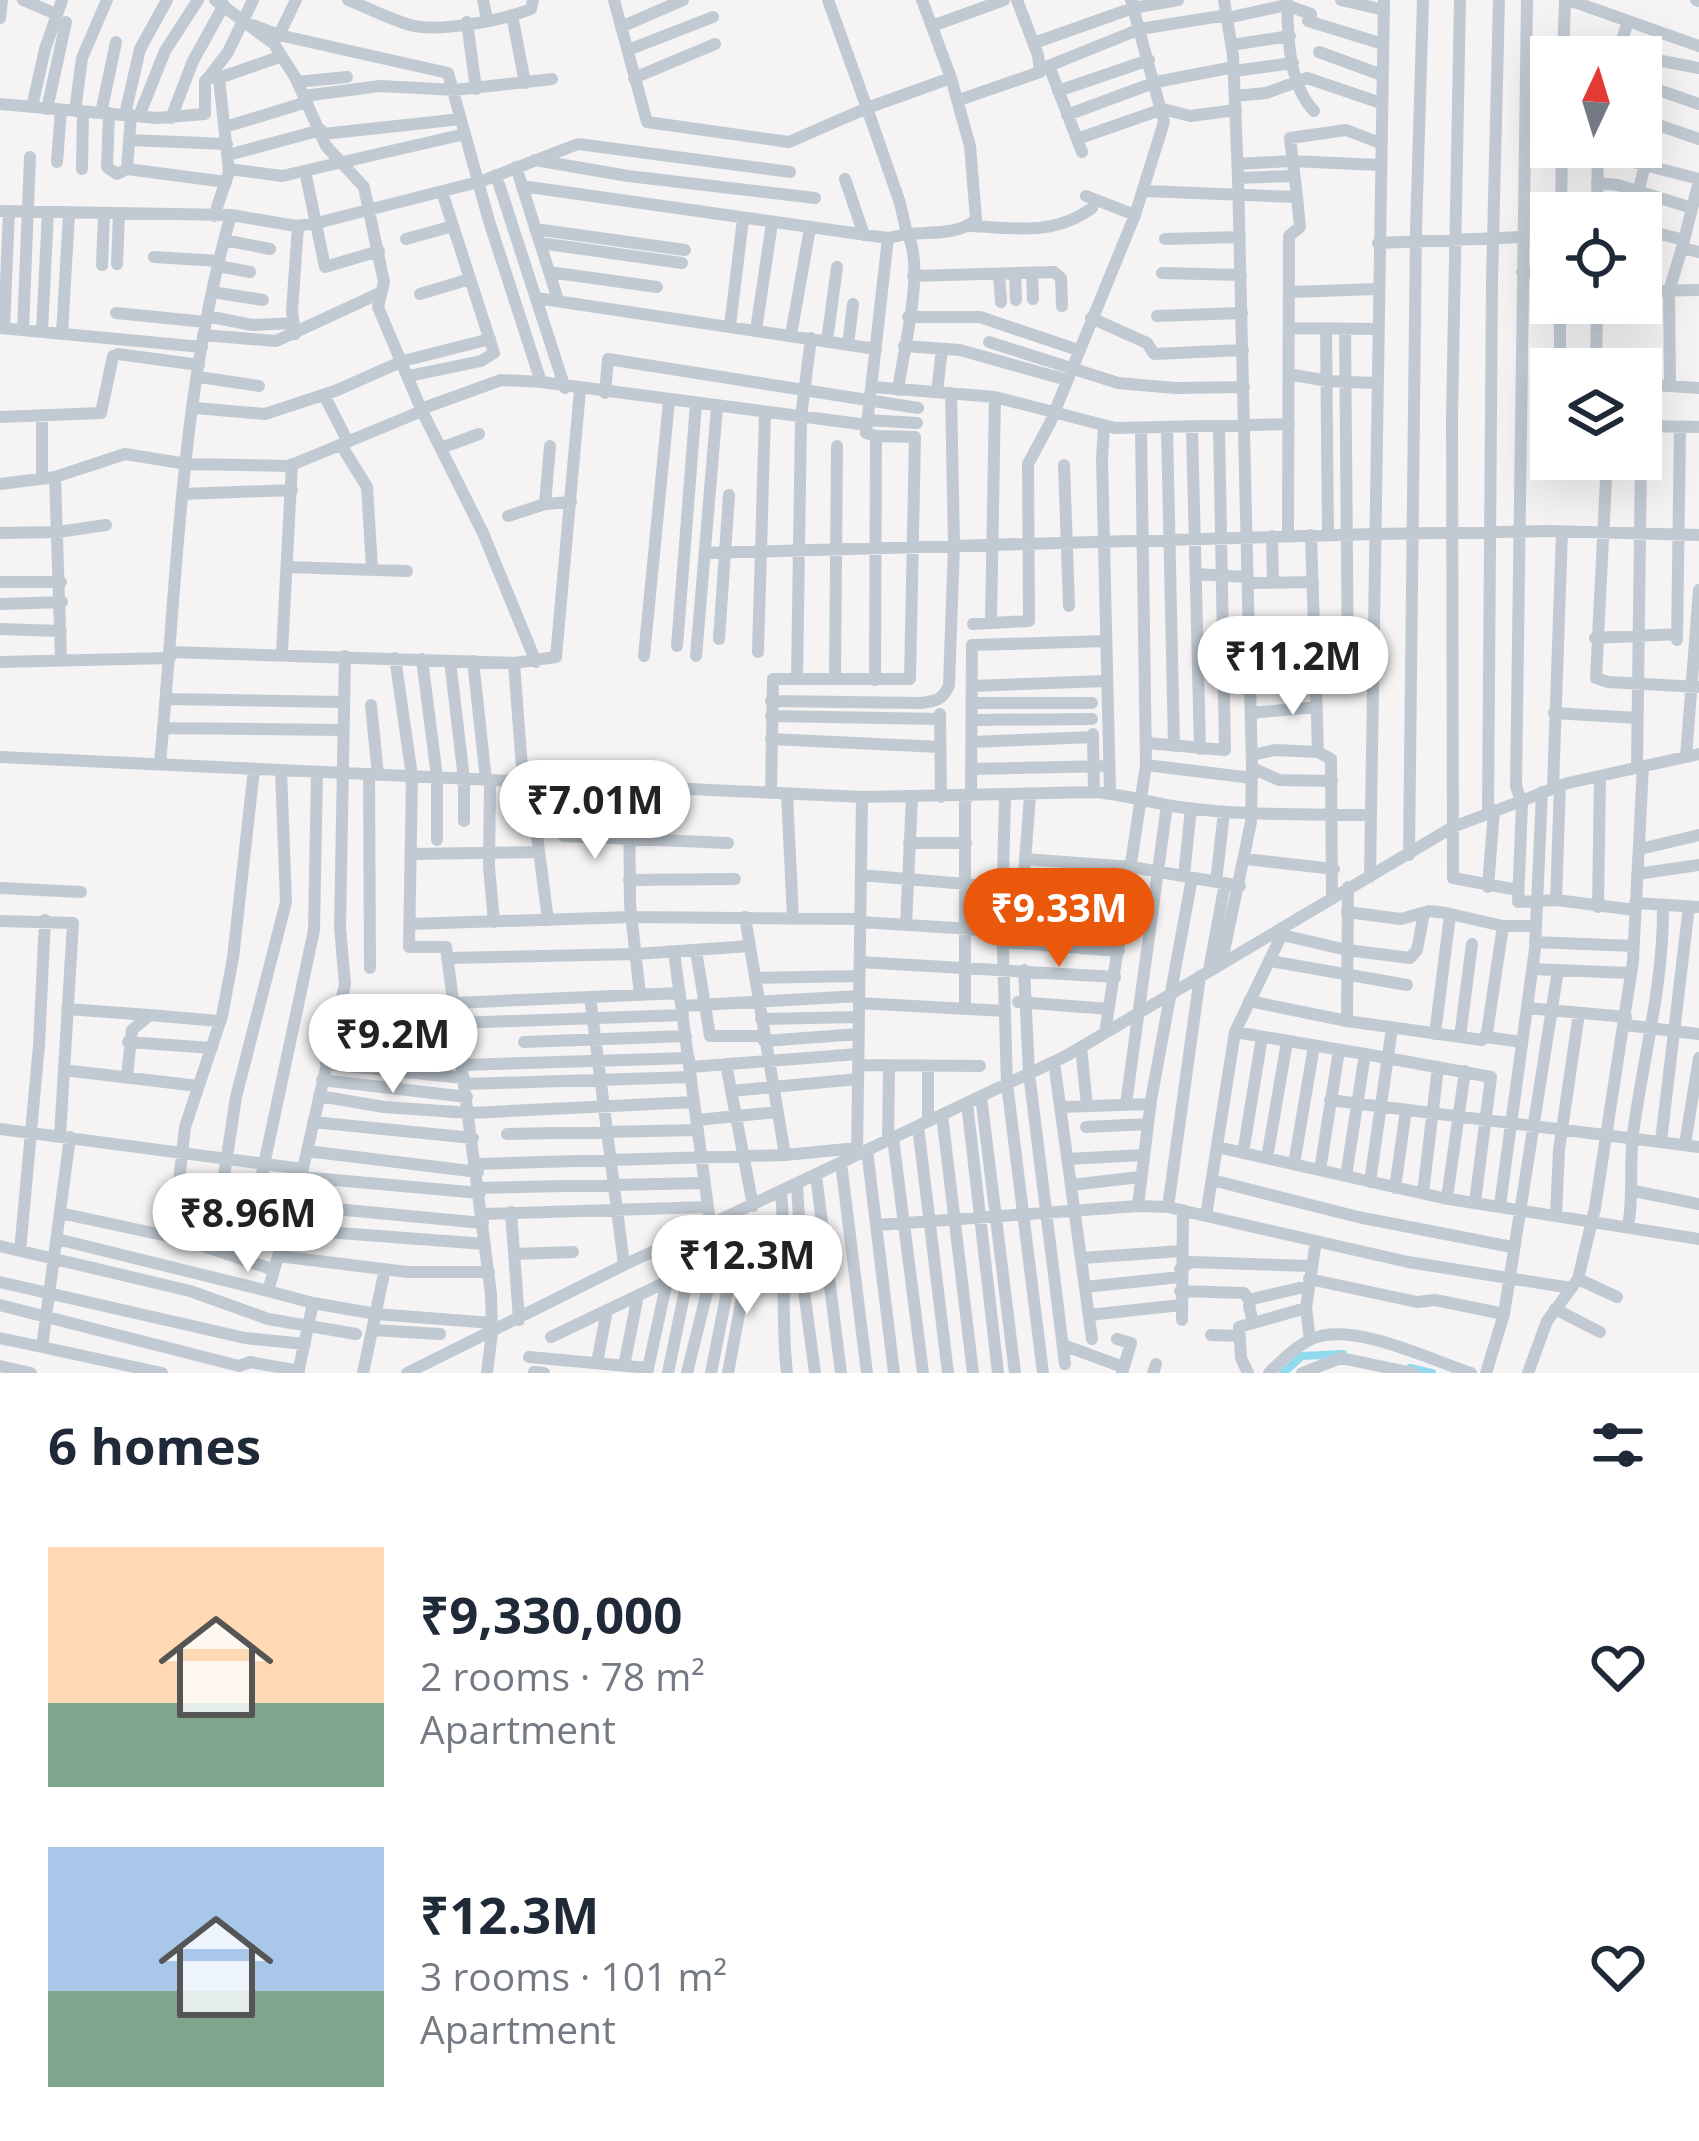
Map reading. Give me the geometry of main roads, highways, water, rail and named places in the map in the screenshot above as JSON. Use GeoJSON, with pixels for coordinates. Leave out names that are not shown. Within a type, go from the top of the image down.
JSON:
{"type":"FeatureCollection","features":[{"type":"Feature","properties":{"kind":"waterway"},"geometry":{"type":"LineString","coordinates":[[1283,1373],[1302,1356],[1343,1354]]}},
{"type":"Feature","properties":{"kind":"waterway"},"geometry":{"type":"LineString","coordinates":[[1410,1368],[1432,1373]]}}]}
